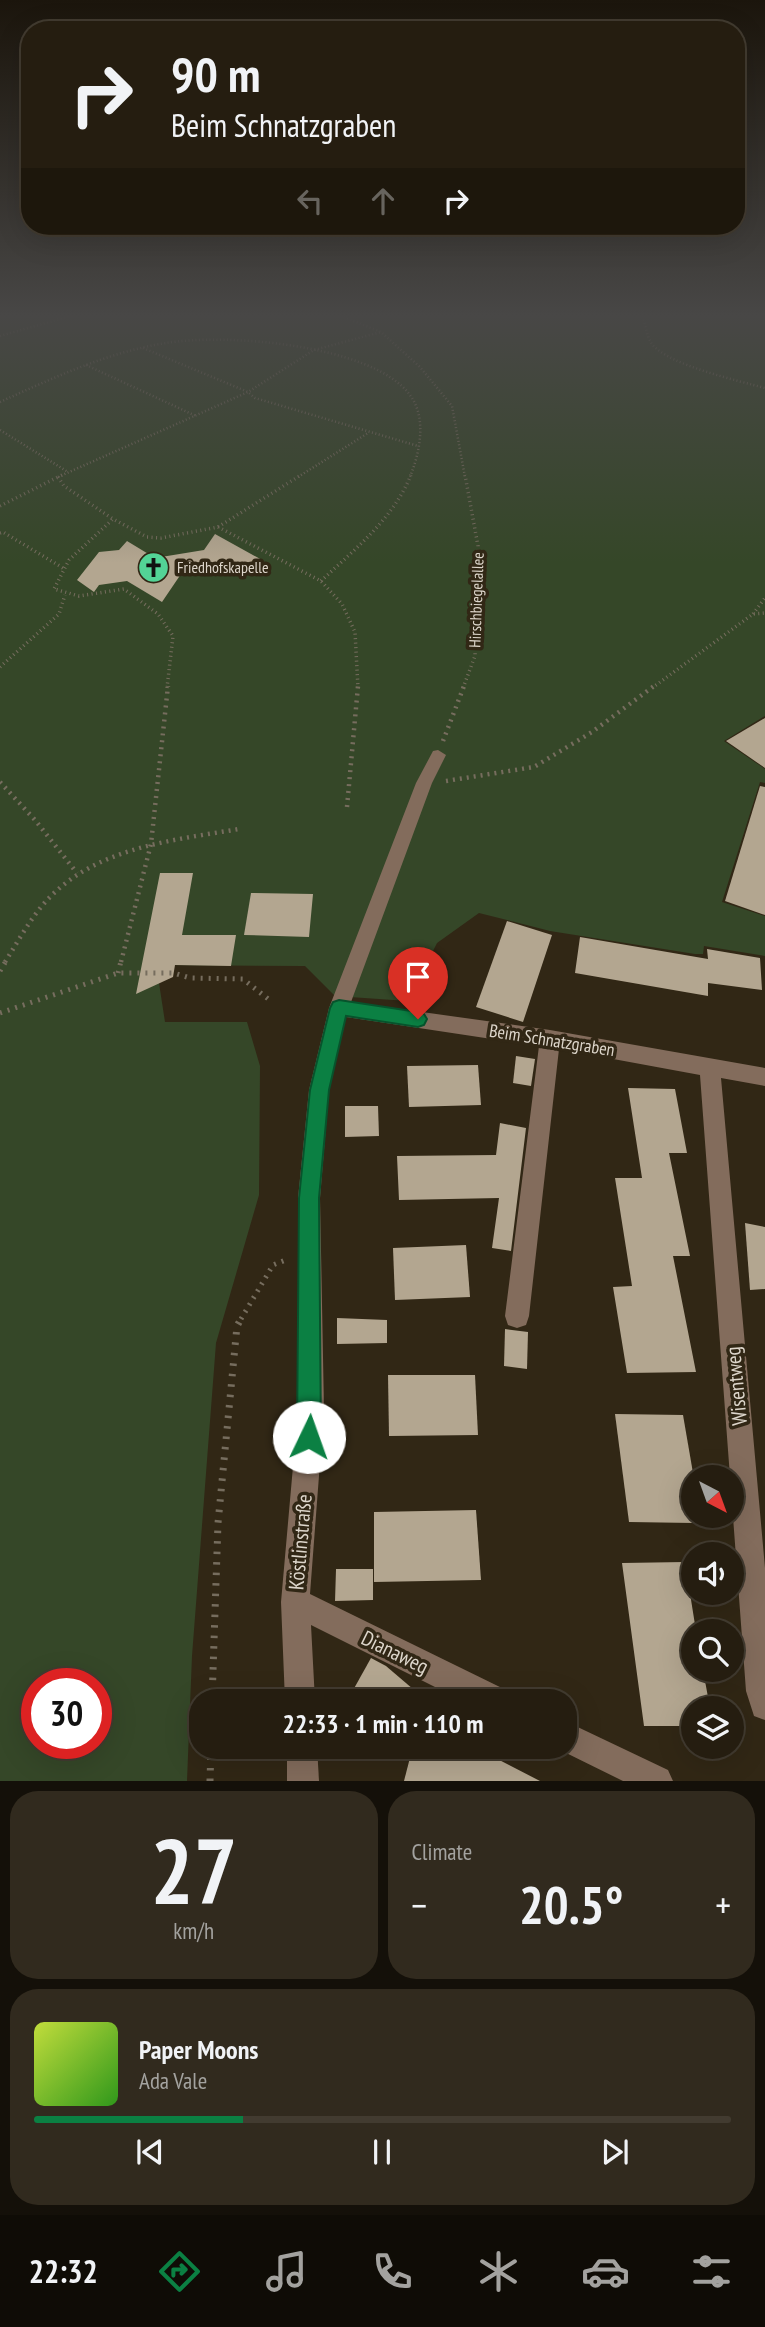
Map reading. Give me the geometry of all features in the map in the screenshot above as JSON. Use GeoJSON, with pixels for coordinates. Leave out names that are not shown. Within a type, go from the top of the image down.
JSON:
{"type":"FeatureCollection","features":[{"type":"Feature","properties":{"kind":"street"},"geometry":{"type":"LineString","coordinates":[[339,1008],[424,783],[438,755]]}},
{"type":"Feature","properties":{"kind":"street","name":"Beim Schnatzgraben"},"geometry":{"type":"LineString","coordinates":[[339,1008],[550,1038],[765,1077]]}},
{"type":"Feature","properties":{"kind":"street","name":"Köstlinstraße"},"geometry":{"type":"LineString","coordinates":[[299,1689],[295,1602],[311,1410],[309,1198],[319,1090],[339,1008]]}},
{"type":"Feature","properties":{"kind":"street"},"geometry":{"type":"LineString","coordinates":[[517,1316],[550,1038]]}},
{"type":"Feature","properties":{"kind":"street","name":"Wisentweg"},"geometry":{"type":"LineString","coordinates":[[710,1067],[761,1691],[765,1705]]}},
{"type":"Feature","properties":{"kind":"street","name":"Dianaweg"},"geometry":{"type":"LineString","coordinates":[[295,1602],[471,1689]]}},
{"type":"Feature","properties":{"kind":"street"},"geometry":{"type":"LineString","coordinates":[[577,1742],[657,1781]]}},
{"type":"Feature","properties":{"kind":"street"},"geometry":{"type":"LineString","coordinates":[[302,1759],[303,1781]]}},
{"type":"Feature","properties":{"kind":"path"},"geometry":{"type":"LineString","coordinates":[[154,396],[197,416]]}},
{"type":"Feature","properties":{"kind":"path"},"geometry":{"type":"LineString","coordinates":[[0,506],[68,472],[239,396]]}},
{"type":"Feature","properties":{"kind":"path"},"geometry":{"type":"LineString","coordinates":[[253,396],[418,446]]}},
{"type":"Feature","properties":{"kind":"path"},"geometry":{"type":"LineString","coordinates":[[321,581],[356,548],[394,505],[415,465],[421,427],[416,403],[410,396]]}},
{"type":"Feature","properties":{"kind":"path","name":"Hirschbiegelallee"},"geometry":{"type":"LineString","coordinates":[[438,755],[475,656],[478,546],[452,406],[444,396]]}},
{"type":"Feature","properties":{"kind":"path"},"geometry":{"type":"LineString","coordinates":[[0,430],[68,472]]}},
{"type":"Feature","properties":{"kind":"path"},"geometry":{"type":"LineString","coordinates":[[58,477],[64,486],[113,519],[147,537],[161,538],[218,527],[368,433]]}},
{"type":"Feature","properties":{"kind":"path"},"geometry":{"type":"LineString","coordinates":[[113,519],[96,531],[63,568],[55,578],[54,589],[65,596],[80,597],[124,589],[154,609],[167,622],[173,636],[151,844],[118,973]]}},
{"type":"Feature","properties":{"kind":"path"},"geometry":{"type":"LineString","coordinates":[[218,527],[321,581],[342,604],[355,632],[358,693],[347,807]]}},
{"type":"Feature","properties":{"kind":"path"},"geometry":{"type":"LineString","coordinates":[[1,532],[63,568]]}},
{"type":"Feature","properties":{"kind":"path"},"geometry":{"type":"LineString","coordinates":[[1,664],[58,614],[65,596]]}},
{"type":"Feature","properties":{"kind":"path"},"geometry":{"type":"LineString","coordinates":[[424,783],[482,777],[534,767],[592,733],[753,614],[765,598]]}},
{"type":"Feature","properties":{"kind":"path"},"geometry":{"type":"LineString","coordinates":[[753,614],[765,613]]}},
{"type":"Feature","properties":{"kind":"path"},"geometry":{"type":"LineString","coordinates":[[0,782],[35,820],[77,873]]}},
{"type":"Feature","properties":{"kind":"path"},"geometry":{"type":"LineString","coordinates":[[0,971],[51,896],[77,873],[151,844],[239,829]]}},
{"type":"Feature","properties":{"kind":"path"},"geometry":{"type":"LineString","coordinates":[[0,1013],[118,973],[174,973],[190,978],[243,979],[272,1002]]}},
{"type":"Feature","properties":{"kind":"path"},"geometry":{"type":"LineString","coordinates":[[212,1689],[218,1523],[237,1326],[274,1265],[309,1252]]}},
{"type":"Feature","properties":{"kind":"path"},"geometry":{"type":"LineString","coordinates":[[210,1781],[211,1759]]}},
{"type":"Feature","properties":{"kind":"green space"},"geometry":{"type":"Polygon","coordinates":[[[0,396],[765,396],[765,716],[724,741],[765,769],[765,783],[760,782],[722,902],[765,916],[765,956],[704,946],[703,954],[695,954],[550,931],[479,913],[437,943],[408,1001],[335,996],[305,966],[162,965],[159,983],[165,1022],[247,1022],[260,1066],[259,1195],[216,1343],[189,1689],[187,1781],[0,1781],[0,396]]]}},
{"type":"Feature","properties":{"kind":"building","name":"Friedhofskapelle"},"geometry":{"type":"Polygon","coordinates":[[[215,534],[262,560],[181,574],[162,602],[127,581],[99,585],[94,592],[77,580],[99,552],[119,550],[127,541],[155,558],[204,550],[215,534]]]}},
{"type":"Feature","properties":{"kind":"building"},"geometry":{"type":"Polygon","coordinates":[[[765,718],[765,768],[726,741],[765,718]]]}},
{"type":"Feature","properties":{"kind":"building"},"geometry":{"type":"Polygon","coordinates":[[[760,786],[765,787],[765,915],[725,901],[760,786]]]}},
{"type":"Feature","properties":{"kind":"building"},"geometry":{"type":"Polygon","coordinates":[[[160,873],[193,873],[182,935],[236,935],[231,966],[175,965],[173,977],[136,994],[160,873]]]}},
{"type":"Feature","properties":{"kind":"building"},"geometry":{"type":"Polygon","coordinates":[[[251,893],[313,894],[309,937],[244,935],[251,893]]]}},
{"type":"Feature","properties":{"kind":"building"},"geometry":{"type":"Polygon","coordinates":[[[507,921],[552,935],[523,1022],[476,1007],[507,921]]]}},
{"type":"Feature","properties":{"kind":"building"},"geometry":{"type":"Polygon","coordinates":[[[580,937],[708,959],[707,949],[760,958],[762,990],[708,983],[708,996],[575,973],[580,937]]]}},
{"type":"Feature","properties":{"kind":"building"},"geometry":{"type":"Polygon","coordinates":[[[516,1056],[535,1059],[531,1086],[513,1083],[516,1056]]]}},
{"type":"Feature","properties":{"kind":"building"},"geometry":{"type":"Polygon","coordinates":[[[478,1065],[481,1105],[409,1107],[407,1066],[478,1065]]]}},
{"type":"Feature","properties":{"kind":"building"},"geometry":{"type":"Polygon","coordinates":[[[628,1088],[675,1089],[687,1153],[669,1153],[690,1256],[673,1256],[696,1372],[627,1373],[613,1287],[632,1286],[615,1178],[642,1178],[628,1088]]]}},
{"type":"Feature","properties":{"kind":"building"},"geometry":{"type":"Polygon","coordinates":[[[345,1106],[378,1106],[379,1136],[345,1137],[345,1106]]]}},
{"type":"Feature","properties":{"kind":"building"},"geometry":{"type":"Polygon","coordinates":[[[500,1123],[526,1128],[511,1251],[492,1248],[499,1198],[399,1200],[397,1156],[496,1155],[500,1123]]]}},
{"type":"Feature","properties":{"kind":"building"},"geometry":{"type":"Polygon","coordinates":[[[745,1223],[765,1227],[765,1289],[750,1290],[745,1223]]]}},
{"type":"Feature","properties":{"kind":"building"},"geometry":{"type":"Polygon","coordinates":[[[466,1245],[470,1297],[395,1300],[393,1248],[466,1245]]]}},
{"type":"Feature","properties":{"kind":"building"},"geometry":{"type":"Polygon","coordinates":[[[337,1318],[387,1320],[387,1343],[337,1344],[337,1318]]]}},
{"type":"Feature","properties":{"kind":"building"},"geometry":{"type":"Polygon","coordinates":[[[505,1329],[528,1332],[527,1369],[504,1366],[505,1329]]]}},
{"type":"Feature","properties":{"kind":"building"},"geometry":{"type":"Polygon","coordinates":[[[388,1375],[475,1375],[478,1435],[389,1436],[388,1375]]]}},
{"type":"Feature","properties":{"kind":"building"},"geometry":{"type":"Polygon","coordinates":[[[615,1414],[683,1415],[692,1465],[681,1465],[681,1523],[629,1522],[615,1414]]]}},
{"type":"Feature","properties":{"kind":"building"},"geometry":{"type":"Polygon","coordinates":[[[476,1510],[481,1580],[374,1582],[374,1512],[476,1510]]]}},
{"type":"Feature","properties":{"kind":"building"},"geometry":{"type":"Polygon","coordinates":[[[681,1562],[681,1605],[692,1605],[694,1619],[681,1619],[681,1682],[705,1682],[708,1696],[681,1696],[681,1726],[644,1726],[622,1563],[681,1562]]]}},
{"type":"Feature","properties":{"kind":"building"},"geometry":{"type":"Polygon","coordinates":[[[336,1569],[373,1569],[373,1600],[335,1601],[336,1569]]]}},
{"type":"Feature","properties":{"kind":"building"},"geometry":{"type":"Polygon","coordinates":[[[371,1658],[386,1666],[413,1689],[354,1689],[371,1658]]]}},
{"type":"Feature","properties":{"kind":"building"},"geometry":{"type":"Polygon","coordinates":[[[410,1759],[497,1759],[540,1781],[404,1781],[410,1759]]]}},
{"type":"Feature","properties":{"kind":"place","name":"Friedhofskapelle"},"geometry":{"type":"Point","coordinates":[154,567]}},
{"type":"Feature","properties":{"kind":"route"},"geometry":{"type":"LineString","coordinates":[[309,1437],[309,1198],[319,1090],[339,1008],[418,1019]]}}]}
